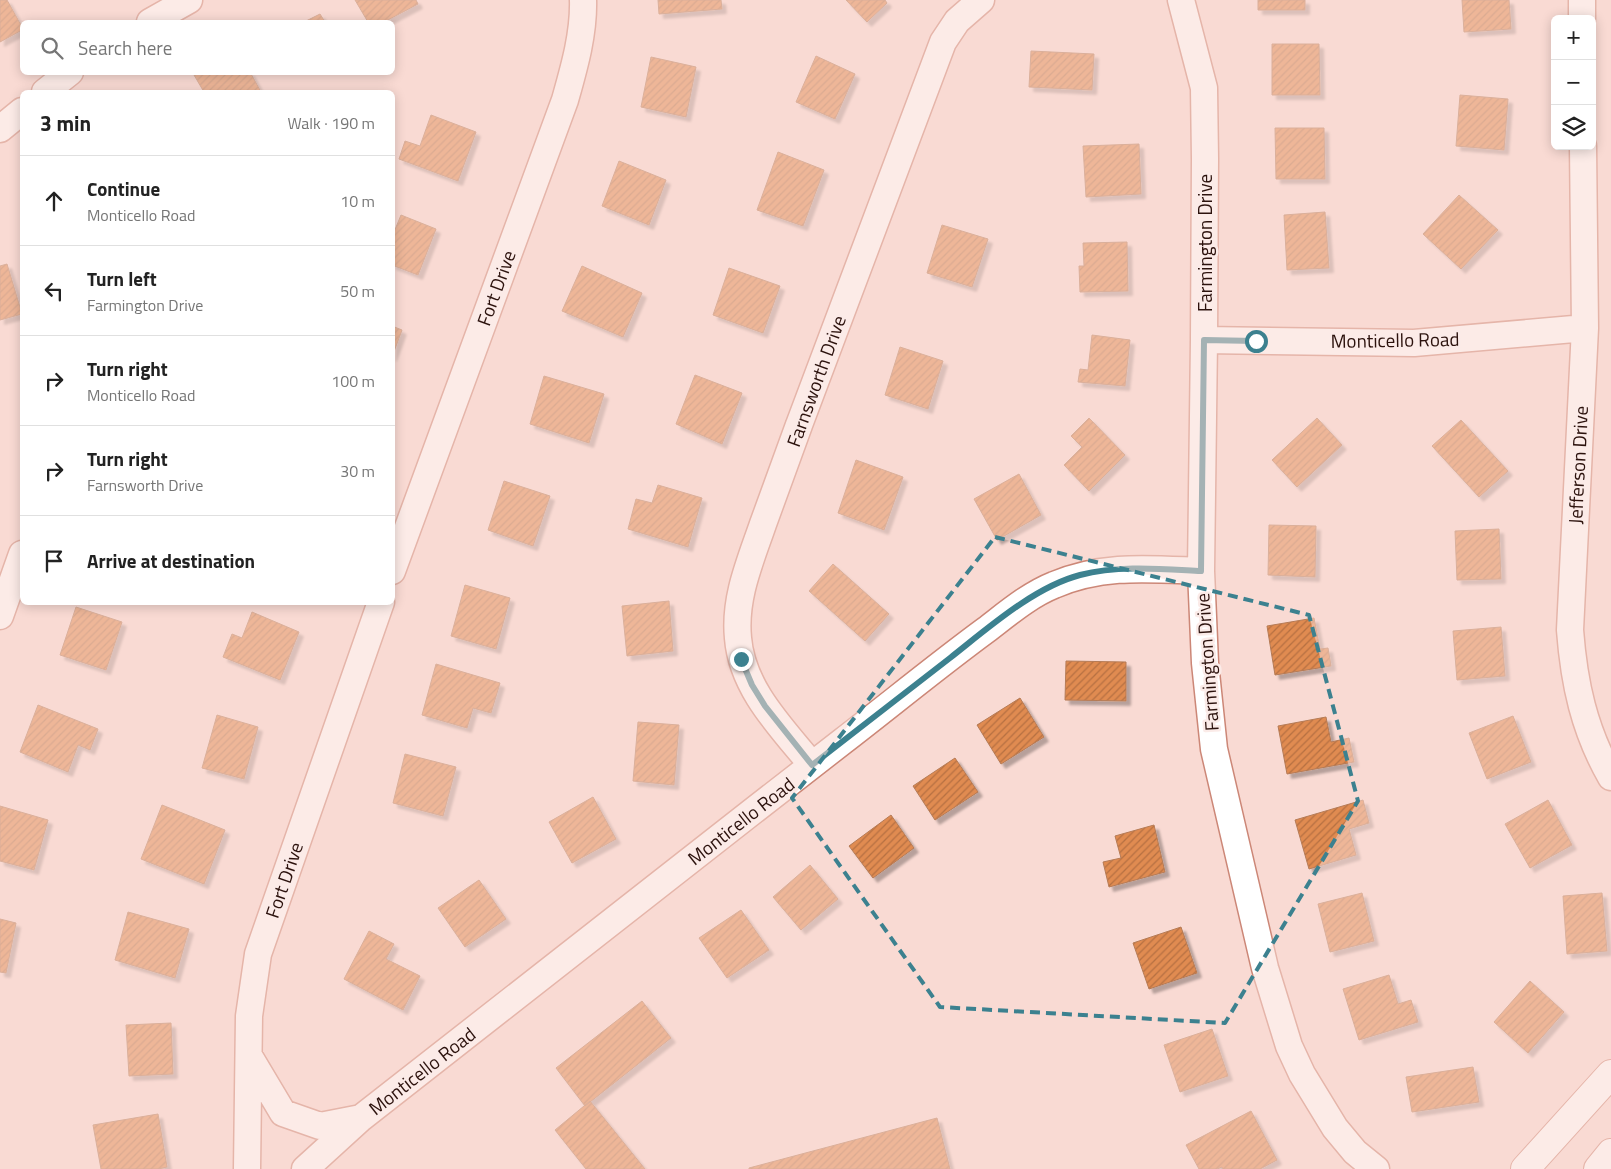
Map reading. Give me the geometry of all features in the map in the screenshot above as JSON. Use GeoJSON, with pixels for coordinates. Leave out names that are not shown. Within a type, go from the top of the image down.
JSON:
{"type":"FeatureCollection","features":[{"type":"Feature","properties":{"kind":"main road"},"geometry":{"type":"LineString","coordinates":[[1525,1169],[1611,1074]]}},
{"type":"Feature","properties":{"kind":"main road"},"geometry":{"type":"LineString","coordinates":[[1598,1169],[1611,1153]]}},
{"type":"Feature","properties":{"kind":"street"},"geometry":{"type":"LineString","coordinates":[[154,20],[189,0]]}},
{"type":"Feature","properties":{"kind":"street","name":"Fort Drive"},"geometry":{"type":"LineString","coordinates":[[395,563],[565,100],[576,58],[583,12],[582,0]]}},
{"type":"Feature","properties":{"kind":"street","name":"Farnsworth Drive"},"geometry":{"type":"LineString","coordinates":[[812,765],[765,706],[752,685],[741,659],[737,613],[743,583],[783,468],[943,42],[957,21],[981,0]]}},
{"type":"Feature","properties":{"kind":"street","name":"Farmington Drive"},"geometry":{"type":"LineString","coordinates":[[1181,0],[1204,88],[1204,340],[1201,571],[1205,663],[1214,749],[1265,968],[1289,1046],[1302,1074],[1335,1128],[1355,1152],[1376,1169]]}},
{"type":"Feature","properties":{"kind":"street"},"geometry":{"type":"LineString","coordinates":[[1582,0],[1582,15]]}},
{"type":"Feature","properties":{"kind":"street"},"geometry":{"type":"LineString","coordinates":[[48,90],[66,75]]}},
{"type":"Feature","properties":{"kind":"street","name":"Jefferson Drive"},"geometry":{"type":"LineString","coordinates":[[1583,150],[1585,328],[1570,630],[1573,670],[1584,718],[1611,777]]}},
{"type":"Feature","properties":{"kind":"street","name":"Monticello Road"},"geometry":{"type":"LineString","coordinates":[[1204,340],[1414,343],[1585,328]]}},
{"type":"Feature","properties":{"kind":"street"},"geometry":{"type":"LineString","coordinates":[[0,616],[20,560]]}},
{"type":"Feature","properties":{"kind":"street","name":"Monticello Road"},"geometry":{"type":"LineString","coordinates":[[305,1169],[361,1118],[812,765],[1028,599],[1051,586],[1079,575],[1109,570],[1201,571]]}},
{"type":"Feature","properties":{"kind":"street","name":"Fort Drive"},"geometry":{"type":"LineString","coordinates":[[247,1169],[249,1016],[258,954],[381,605]]}},
{"type":"Feature","properties":{"kind":"street","name":"Monticello Road"},"geometry":{"type":"LineString","coordinates":[[249,1056],[284,1113],[320,1126],[361,1118]]}},
{"type":"Feature","properties":{"kind":"highlighted area"},"geometry":{"type":"Polygon","coordinates":[[[995,537],[1309,615],[1358,801],[1225,1023],[940,1007],[792,798],[995,537]]]}},
{"type":"Feature","properties":{"kind":"building"},"geometry":{"type":"Polygon","coordinates":[[[0,0],[7,0],[20,23],[20,31],[0,42],[0,0]]]}},
{"type":"Feature","properties":{"kind":"building"},"geometry":{"type":"Polygon","coordinates":[[[355,0],[416,0],[418,4],[388,20],[367,20],[355,0]]]}},
{"type":"Feature","properties":{"kind":"building"},"geometry":{"type":"Polygon","coordinates":[[[658,0],[721,0],[722,9],[659,14],[658,0]]]}},
{"type":"Feature","properties":{"kind":"building"},"geometry":{"type":"Polygon","coordinates":[[[846,0],[885,0],[887,3],[867,22],[846,0]]]}},
{"type":"Feature","properties":{"kind":"building"},"geometry":{"type":"Polygon","coordinates":[[[1258,0],[1305,0],[1305,10],[1258,10],[1258,0]]]}},
{"type":"Feature","properties":{"kind":"building"},"geometry":{"type":"Polygon","coordinates":[[[1462,0],[1509,0],[1511,29],[1464,32],[1462,0]]]}},
{"type":"Feature","properties":{"kind":"building"},"geometry":{"type":"Polygon","coordinates":[[[320,14],[324,20],[308,20],[320,14]]]}},
{"type":"Feature","properties":{"kind":"building"},"geometry":{"type":"Polygon","coordinates":[[[1272,44],[1319,44],[1320,95],[1272,95],[1272,44]]]}},
{"type":"Feature","properties":{"kind":"building"},"geometry":{"type":"Polygon","coordinates":[[[1031,51],[1094,54],[1092,90],[1029,87],[1031,51]]]}},
{"type":"Feature","properties":{"kind":"building"},"geometry":{"type":"Polygon","coordinates":[[[816,56],[855,74],[835,119],[796,102],[816,56]]]}},
{"type":"Feature","properties":{"kind":"building"},"geometry":{"type":"Polygon","coordinates":[[[651,57],[696,67],[686,117],[641,107],[651,57]]]}},
{"type":"Feature","properties":{"kind":"building"},"geometry":{"type":"Polygon","coordinates":[[[194,75],[252,75],[260,90],[203,90],[194,75]]]}},
{"type":"Feature","properties":{"kind":"building"},"geometry":{"type":"Polygon","coordinates":[[[1460,95],[1508,99],[1504,150],[1456,146],[1460,95]]]}},
{"type":"Feature","properties":{"kind":"building"},"geometry":{"type":"Polygon","coordinates":[[[431,115],[476,132],[458,181],[399,159],[405,141],[420,146],[431,115]]]}},
{"type":"Feature","properties":{"kind":"building"},"geometry":{"type":"Polygon","coordinates":[[[1275,128],[1324,128],[1325,179],[1276,179],[1275,128]]]}},
{"type":"Feature","properties":{"kind":"building"},"geometry":{"type":"Polygon","coordinates":[[[1139,144],[1141,194],[1086,197],[1083,146],[1139,144]]]}},
{"type":"Feature","properties":{"kind":"building"},"geometry":{"type":"Polygon","coordinates":[[[778,152],[824,170],[803,226],[757,210],[778,152]]]}},
{"type":"Feature","properties":{"kind":"building"},"geometry":{"type":"Polygon","coordinates":[[[619,161],[666,180],[649,225],[602,206],[619,161]]]}},
{"type":"Feature","properties":{"kind":"building"},"geometry":{"type":"Polygon","coordinates":[[[1459,195],[1498,230],[1461,269],[1423,234],[1459,195]]]}},
{"type":"Feature","properties":{"kind":"building"},"geometry":{"type":"Polygon","coordinates":[[[1325,212],[1329,268],[1287,270],[1284,215],[1325,212]]]}},
{"type":"Feature","properties":{"kind":"building"},"geometry":{"type":"Polygon","coordinates":[[[401,215],[436,229],[418,275],[395,266],[395,230],[401,215]]]}},
{"type":"Feature","properties":{"kind":"building"},"geometry":{"type":"Polygon","coordinates":[[[942,225],[988,239],[972,287],[927,273],[942,225]]]}},
{"type":"Feature","properties":{"kind":"building"},"geometry":{"type":"Polygon","coordinates":[[[1127,242],[1128,291],[1080,292],[1079,266],[1084,266],[1083,243],[1127,242]]]}},
{"type":"Feature","properties":{"kind":"building"},"geometry":{"type":"Polygon","coordinates":[[[7,264],[20,307],[20,315],[0,320],[0,266],[7,264]]]}},
{"type":"Feature","properties":{"kind":"building"},"geometry":{"type":"Polygon","coordinates":[[[582,266],[642,293],[623,337],[562,311],[582,266]]]}},
{"type":"Feature","properties":{"kind":"building"},"geometry":{"type":"Polygon","coordinates":[[[729,268],[780,286],[763,333],[713,315],[729,268]]]}},
{"type":"Feature","properties":{"kind":"building"},"geometry":{"type":"Polygon","coordinates":[[[395,327],[402,330],[395,349],[395,327]]]}},
{"type":"Feature","properties":{"kind":"building"},"geometry":{"type":"Polygon","coordinates":[[[1092,335],[1130,340],[1125,386],[1078,382],[1080,369],[1088,370],[1092,335]]]}},
{"type":"Feature","properties":{"kind":"building"},"geometry":{"type":"Polygon","coordinates":[[[900,347],[943,361],[928,409],[885,395],[900,347]]]}},
{"type":"Feature","properties":{"kind":"building"},"geometry":{"type":"Polygon","coordinates":[[[695,375],[742,393],[722,444],[676,424],[695,375]]]}},
{"type":"Feature","properties":{"kind":"building"},"geometry":{"type":"Polygon","coordinates":[[[544,376],[604,394],[589,443],[530,424],[544,376]]]}},
{"type":"Feature","properties":{"kind":"building"},"geometry":{"type":"Polygon","coordinates":[[[1089,418],[1125,455],[1089,491],[1064,465],[1082,447],[1071,436],[1089,418]]]}},
{"type":"Feature","properties":{"kind":"building"},"geometry":{"type":"Polygon","coordinates":[[[1317,418],[1342,445],[1297,487],[1272,460],[1317,418]]]}},
{"type":"Feature","properties":{"kind":"building"},"geometry":{"type":"Polygon","coordinates":[[[1461,420],[1508,471],[1479,497],[1432,446],[1461,420]]]}},
{"type":"Feature","properties":{"kind":"building"},"geometry":{"type":"Polygon","coordinates":[[[856,460],[903,477],[884,530],[838,513],[856,460]]]}},
{"type":"Feature","properties":{"kind":"building"},"geometry":{"type":"Polygon","coordinates":[[[1019,474],[1041,515],[997,540],[974,499],[1019,474]]]}},
{"type":"Feature","properties":{"kind":"building"},"geometry":{"type":"Polygon","coordinates":[[[504,481],[550,496],[533,546],[488,530],[504,481]]]}},
{"type":"Feature","properties":{"kind":"building"},"geometry":{"type":"Polygon","coordinates":[[[658,485],[702,498],[688,547],[628,529],[636,499],[652,503],[658,485]]]}},
{"type":"Feature","properties":{"kind":"building"},"geometry":{"type":"Polygon","coordinates":[[[1269,525],[1316,526],[1315,577],[1268,575],[1269,525]]]}},
{"type":"Feature","properties":{"kind":"building"},"geometry":{"type":"Polygon","coordinates":[[[1499,529],[1501,579],[1457,580],[1455,531],[1499,529]]]}},
{"type":"Feature","properties":{"kind":"building"},"geometry":{"type":"Polygon","coordinates":[[[833,564],[889,614],[865,641],[809,591],[833,564]]]}},
{"type":"Feature","properties":{"kind":"building"},"geometry":{"type":"Polygon","coordinates":[[[465,585],[510,598],[496,649],[451,636],[465,585]]]}},
{"type":"Feature","properties":{"kind":"building"},"geometry":{"type":"Polygon","coordinates":[[[669,601],[673,651],[627,656],[622,606],[669,601]]]}},
{"type":"Feature","properties":{"kind":"building"},"geometry":{"type":"Polygon","coordinates":[[[76,607],[122,622],[106,670],[60,655],[76,607]]]}},
{"type":"Feature","properties":{"kind":"building"},"geometry":{"type":"Polygon","coordinates":[[[252,612],[299,632],[280,680],[223,657],[232,634],[242,638],[252,612]]]}},
{"type":"Feature","properties":{"kind":"building"},"geometry":{"type":"Polygon","coordinates":[[[1314,618],[1320,649],[1328,648],[1331,666],[1275,675],[1267,626],[1314,618]]]}},
{"type":"Feature","properties":{"kind":"building"},"geometry":{"type":"Polygon","coordinates":[[[1501,627],[1505,676],[1457,680],[1453,631],[1501,627]]]}},
{"type":"Feature","properties":{"kind":"building"},"geometry":{"type":"Polygon","coordinates":[[[1066,661],[1126,662],[1126,701],[1065,700],[1066,661]]]}},
{"type":"Feature","properties":{"kind":"building"},"geometry":{"type":"Polygon","coordinates":[[[436,664],[500,683],[491,713],[473,708],[467,728],[422,715],[436,664]]]}},
{"type":"Feature","properties":{"kind":"building"},"geometry":{"type":"Polygon","coordinates":[[[1020,698],[1044,737],[1001,764],[977,725],[1020,698]]]}},
{"type":"Feature","properties":{"kind":"building"},"geometry":{"type":"Polygon","coordinates":[[[38,705],[98,729],[90,750],[78,745],[68,772],[20,752],[38,705]]]}},
{"type":"Feature","properties":{"kind":"building"},"geometry":{"type":"Polygon","coordinates":[[[217,715],[258,727],[244,779],[202,768],[217,715]]]}},
{"type":"Feature","properties":{"kind":"building"},"geometry":{"type":"Polygon","coordinates":[[[1513,716],[1531,762],[1487,779],[1469,733],[1513,716]]]}},
{"type":"Feature","properties":{"kind":"building"},"geometry":{"type":"Polygon","coordinates":[[[1326,717],[1331,742],[1349,738],[1354,762],[1287,774],[1278,726],[1326,717]]]}},
{"type":"Feature","properties":{"kind":"building"},"geometry":{"type":"Polygon","coordinates":[[[638,722],[679,725],[674,785],[633,781],[638,722]]]}},
{"type":"Feature","properties":{"kind":"building"},"geometry":{"type":"Polygon","coordinates":[[[405,754],[456,767],[443,816],[393,803],[405,754]]]}},
{"type":"Feature","properties":{"kind":"building"},"geometry":{"type":"Polygon","coordinates":[[[955,758],[978,792],[935,820],[913,786],[955,758]]]}},
{"type":"Feature","properties":{"kind":"building"},"geometry":{"type":"Polygon","coordinates":[[[593,797],[616,839],[572,863],[549,822],[593,797]]]}},
{"type":"Feature","properties":{"kind":"building"},"geometry":{"type":"Polygon","coordinates":[[[1363,800],[1369,823],[1349,829],[1356,855],[1309,869],[1295,820],[1363,800]]]}},
{"type":"Feature","properties":{"kind":"building"},"geometry":{"type":"Polygon","coordinates":[[[1548,800],[1572,845],[1530,868],[1505,824],[1548,800]]]}},
{"type":"Feature","properties":{"kind":"building"},"geometry":{"type":"Polygon","coordinates":[[[162,805],[225,830],[204,884],[141,859],[162,805]]]}},
{"type":"Feature","properties":{"kind":"building"},"geometry":{"type":"Polygon","coordinates":[[[0,806],[48,820],[34,870],[0,861],[0,806]]]}},
{"type":"Feature","properties":{"kind":"building"},"geometry":{"type":"Polygon","coordinates":[[[891,815],[914,848],[873,878],[849,846],[891,815]]]}},
{"type":"Feature","properties":{"kind":"building"},"geometry":{"type":"Polygon","coordinates":[[[1154,825],[1165,872],[1109,887],[1103,862],[1121,858],[1115,836],[1154,825]]]}},
{"type":"Feature","properties":{"kind":"building"},"geometry":{"type":"Polygon","coordinates":[[[810,865],[838,899],[801,930],[773,897],[810,865]]]}},
{"type":"Feature","properties":{"kind":"building"},"geometry":{"type":"Polygon","coordinates":[[[479,880],[506,919],[465,947],[438,908],[479,880]]]}},
{"type":"Feature","properties":{"kind":"building"},"geometry":{"type":"Polygon","coordinates":[[[1362,893],[1374,941],[1330,952],[1318,904],[1362,893]]]}},
{"type":"Feature","properties":{"kind":"building"},"geometry":{"type":"Polygon","coordinates":[[[1602,893],[1607,951],[1567,954],[1563,896],[1602,893]]]}},
{"type":"Feature","properties":{"kind":"building"},"geometry":{"type":"Polygon","coordinates":[[[741,910],[769,950],[727,978],[699,938],[741,910]]]}},
{"type":"Feature","properties":{"kind":"building"},"geometry":{"type":"Polygon","coordinates":[[[128,912],[189,929],[175,978],[115,960],[128,912]]]}},
{"type":"Feature","properties":{"kind":"building"},"geometry":{"type":"Polygon","coordinates":[[[0,919],[16,923],[6,973],[0,972],[0,919]]]}},
{"type":"Feature","properties":{"kind":"building"},"geometry":{"type":"Polygon","coordinates":[[[1181,927],[1197,973],[1149,989],[1133,943],[1181,927]]]}},
{"type":"Feature","properties":{"kind":"building"},"geometry":{"type":"Polygon","coordinates":[[[369,931],[394,944],[386,959],[420,976],[403,1010],[344,979],[369,931]]]}},
{"type":"Feature","properties":{"kind":"building"},"geometry":{"type":"Polygon","coordinates":[[[1389,975],[1398,1004],[1411,1000],[1418,1022],[1359,1040],[1343,989],[1389,975]]]}},
{"type":"Feature","properties":{"kind":"building"},"geometry":{"type":"Polygon","coordinates":[[[1530,981],[1564,1012],[1528,1053],[1494,1022],[1530,981]]]}},
{"type":"Feature","properties":{"kind":"building"},"geometry":{"type":"Polygon","coordinates":[[[642,1001],[671,1038],[585,1106],[556,1068],[642,1001]]]}},
{"type":"Feature","properties":{"kind":"building"},"geometry":{"type":"Polygon","coordinates":[[[171,1023],[173,1074],[129,1076],[126,1025],[171,1023]]]}},
{"type":"Feature","properties":{"kind":"building"},"geometry":{"type":"Polygon","coordinates":[[[1212,1029],[1228,1076],[1180,1092],[1164,1045],[1212,1029]]]}},
{"type":"Feature","properties":{"kind":"building"},"geometry":{"type":"Polygon","coordinates":[[[1473,1067],[1479,1102],[1412,1112],[1406,1077],[1473,1067]]]}},
{"type":"Feature","properties":{"kind":"building"},"geometry":{"type":"Polygon","coordinates":[[[590,1101],[645,1169],[586,1169],[555,1130],[590,1101]]]}},
{"type":"Feature","properties":{"kind":"building"},"geometry":{"type":"Polygon","coordinates":[[[1251,1111],[1277,1160],[1260,1169],[1223,1169],[1222,1167],[1217,1169],[1199,1169],[1186,1145],[1251,1111]]]}},
{"type":"Feature","properties":{"kind":"building"},"geometry":{"type":"Polygon","coordinates":[[[158,1114],[167,1167],[158,1169],[101,1169],[93,1125],[158,1114]]]}},
{"type":"Feature","properties":{"kind":"building"},"geometry":{"type":"Polygon","coordinates":[[[937,1118],[950,1169],[749,1169],[749,1168],[937,1118]]]}},
{"type":"Feature","properties":{"kind":"route"},"geometry":{"type":"LineString","coordinates":[[741,659],[752,685],[765,706],[812,765],[977,637],[1028,599],[1051,586],[1079,575],[1109,570],[1201,571],[1204,340],[1256,341]]}}]}
